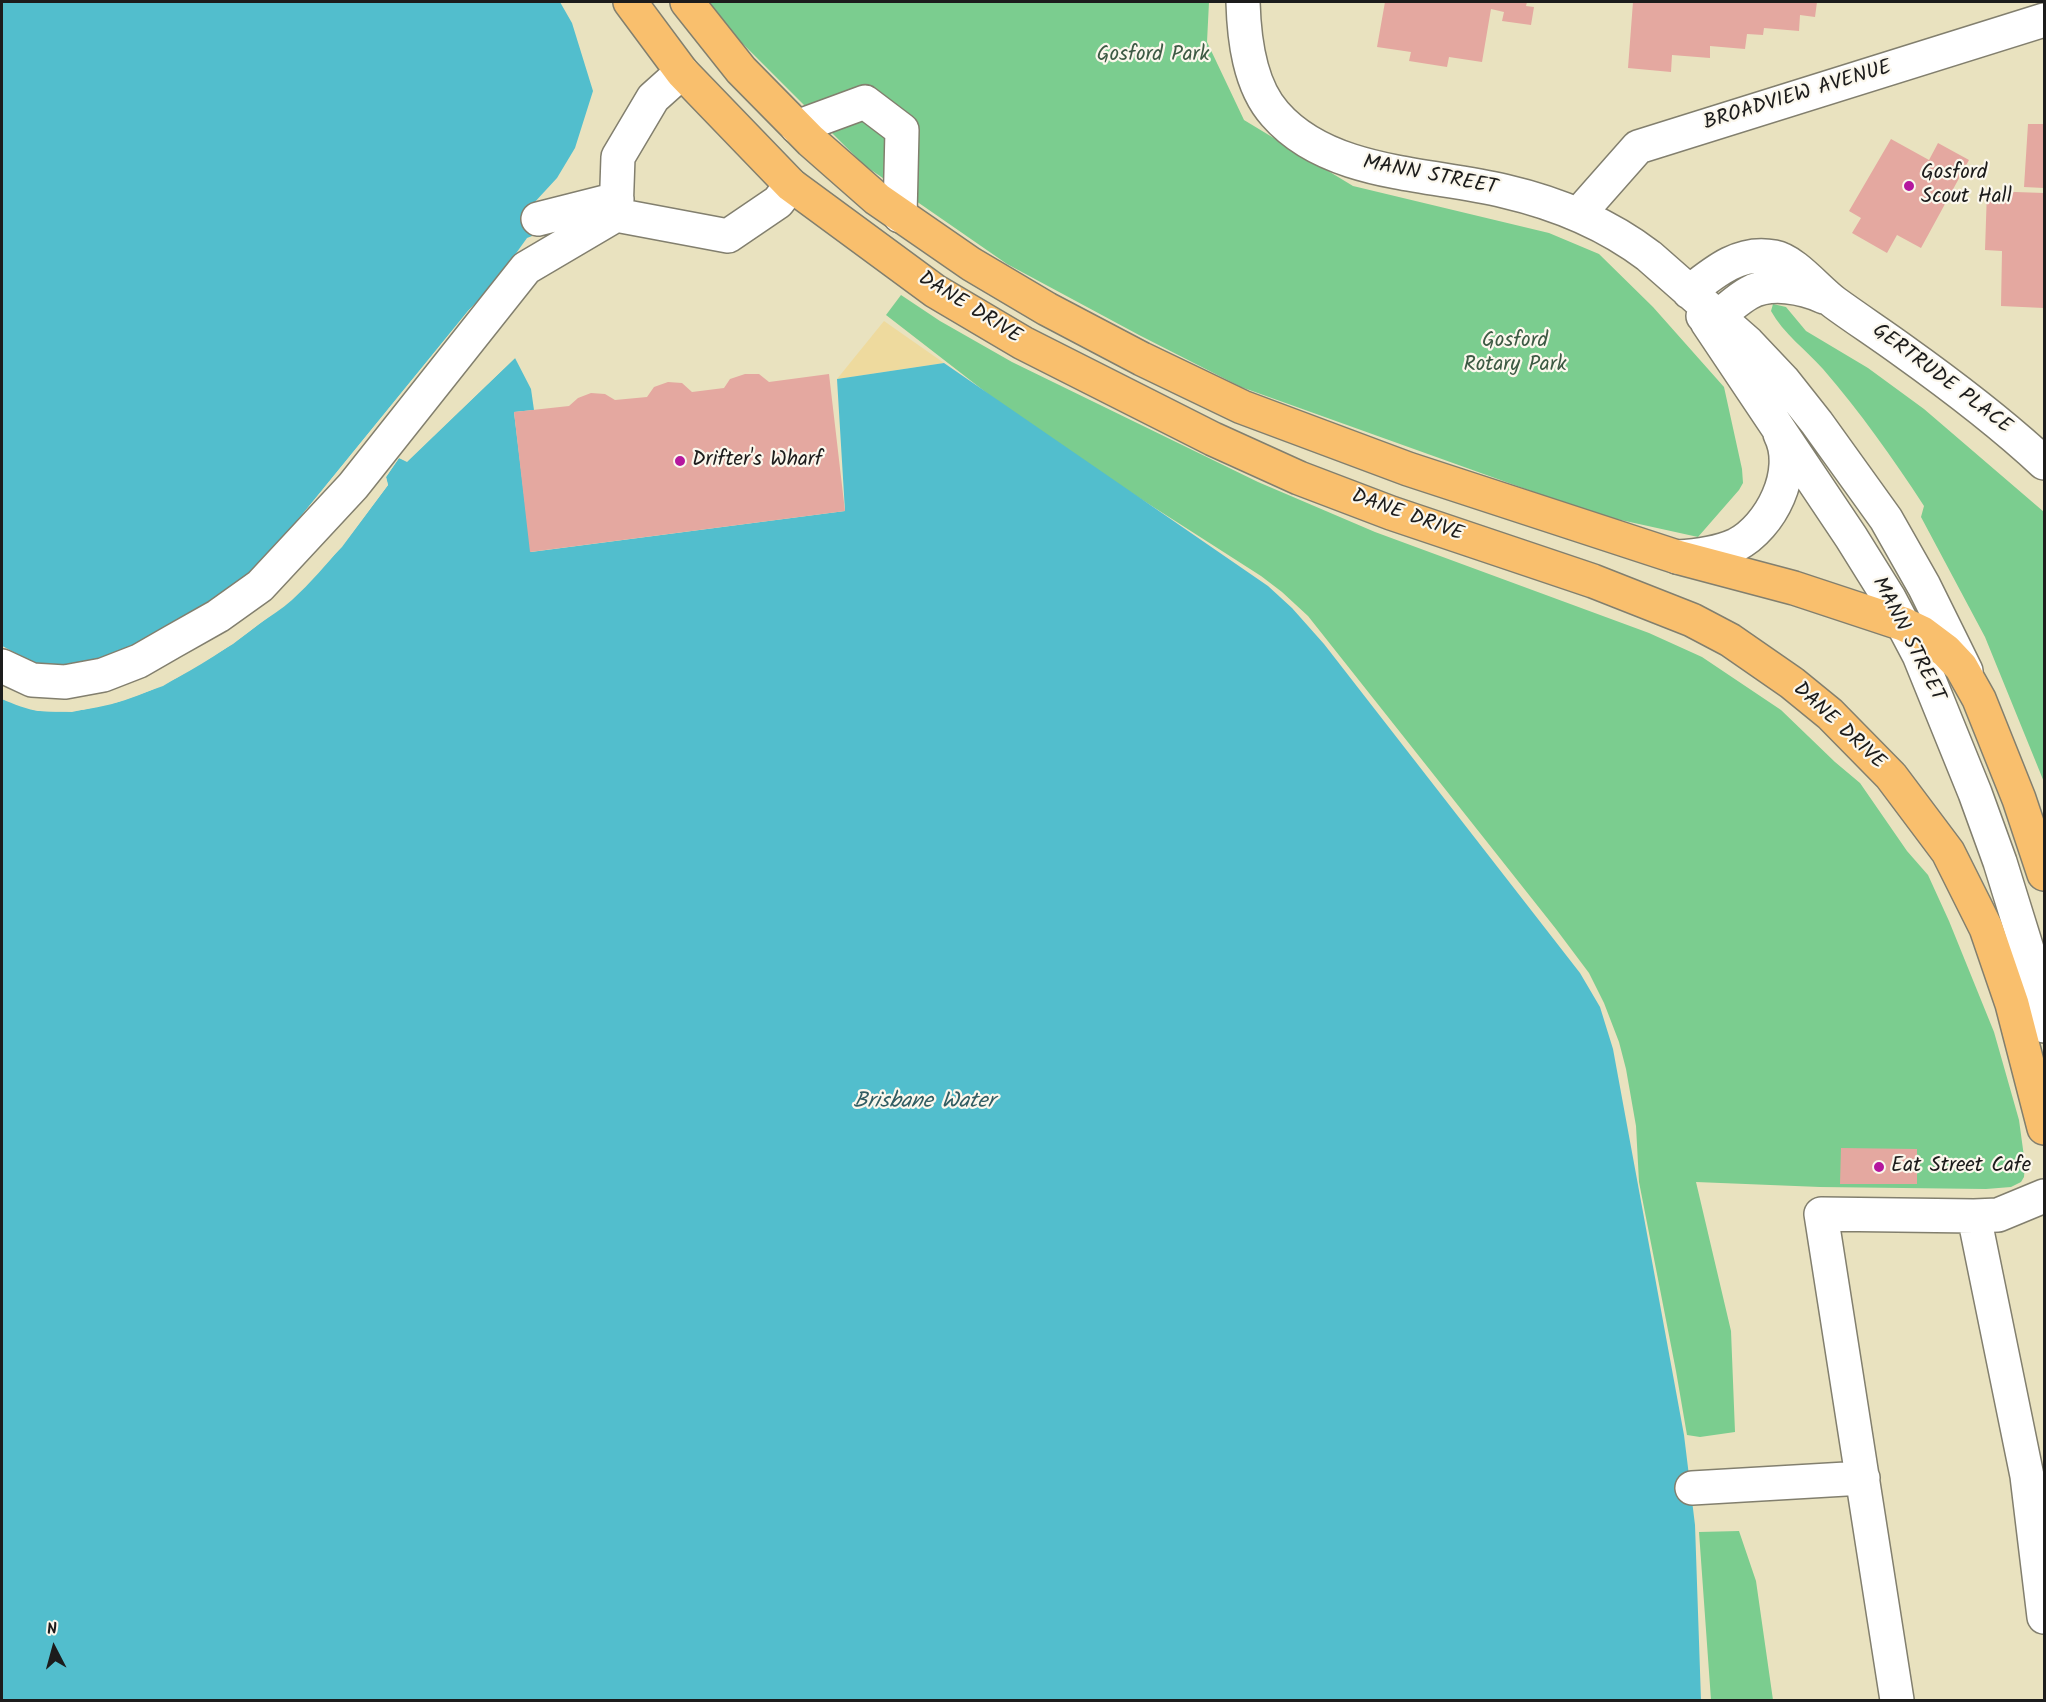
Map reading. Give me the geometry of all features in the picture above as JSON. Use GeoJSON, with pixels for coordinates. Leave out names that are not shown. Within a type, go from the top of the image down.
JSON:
{"type":"FeatureCollection","features":[{"type":"Feature","properties":{"kind":"highway","name":"DANE DRIVE"},"geometry":{"type":"LineString","coordinates":[[630,2],[682,72],[791,185],[935,291],[1023,343],[1213,439],[1299,478],[1391,513],[1652,603],[1692,620],[1730,640],[1792,683],[1830,714],[1891,776],[1948,852],[1986,928],[2012,1004],[2044,1128]]}},
{"type":"Feature","properties":{"kind":"highway","name":"DANE DRIVE"},"geometry":{"type":"LineString","coordinates":[[687,2],[741,70],[804,134],[836,165],[900,216],[971,264],[1047,309],[1142,359],[1242,406],[1408,469],[1677,557],[1794,588],[1903,624],[1922,633],[1946,651],[1960,667],[1979,699],[2019,799],[2044,874]]}},
{"type":"Feature","properties":{"kind":"highway"},"geometry":{"type":"LineString","coordinates":[[791,185],[804,134]]}},
{"type":"Feature","properties":{"kind":"street","name":"MANN STREET"},"geometry":{"type":"LineString","coordinates":[[1243,2],[1247,43],[1260,90],[1274,114],[1317,147],[1342,159],[1376,168],[1505,191],[1578,215],[1634,244],[1703,308],[1748,343],[1783,380],[1886,519],[1924,586],[1979,699]]}},
{"type":"Feature","properties":{"kind":"street","name":"BROADVIEW AVENUE"},"geometry":{"type":"LineString","coordinates":[[1578,215],[1638,147],[2044,20]]}},
{"type":"Feature","properties":{"kind":"street"},"geometry":{"type":"LineString","coordinates":[[616,207],[618,157],[652,98],[682,72]]}},
{"type":"Feature","properties":{"kind":"street"},"geometry":{"type":"LineString","coordinates":[[804,134],[865,102],[902,130],[900,216]]}},
{"type":"Feature","properties":{"kind":"street"},"geometry":{"type":"LineString","coordinates":[[538,219],[616,207],[728,236],[778,202],[791,185]]}},
{"type":"Feature","properties":{"kind":"street"},"geometry":{"type":"LineString","coordinates":[[2,666],[32,680],[65,682],[103,675],[139,660],[191,632],[260,586],[353,486],[526,268],[616,207]]}},
{"type":"Feature","properties":{"kind":"street","name":"GERTRUDE PLACE"},"geometry":{"type":"LineString","coordinates":[[1703,308],[1723,266],[1739,259],[1765,255],[1788,262],[1833,302],[1902,350],[2012,433],[2044,463]]}},
{"type":"Feature","properties":{"kind":"street","name":"MANN STREET"},"geometry":{"type":"LineString","coordinates":[[1703,308],[1780,433],[1839,519],[1903,624],[1934,687],[1989,832],[2036,978],[2044,1026]]}},
{"type":"Feature","properties":{"kind":"street"},"geometry":{"type":"LineString","coordinates":[[1677,557],[1703,555],[1726,549],[1745,539],[1761,525],[1771,509],[1784,478],[1785,450],[1780,433]]}},
{"type":"Feature","properties":{"kind":"street"},"geometry":{"type":"LineString","coordinates":[[1897,1701],[1821,1214],[1998,1215],[2044,1196]]}},
{"type":"Feature","properties":{"kind":"street"},"geometry":{"type":"LineString","coordinates":[[1974,1216],[2027,1476],[2044,1617]]}},
{"type":"Feature","properties":{"kind":"street"},"geometry":{"type":"LineString","coordinates":[[1692,1488],[1863,1478]]}},
{"type":"Feature","properties":{"kind":"green space","name":"Gosford Rotary Park"},"geometry":{"type":"Polygon","coordinates":[[[704,2],[1209,2],[1207,42],[1244,120],[1353,186],[1549,233],[1599,254],[1653,307],[1724,387],[1743,483],[1698,537],[1598,515],[1241,387],[1007,264],[864,165],[713,14],[704,2]]]}},
{"type":"Feature","properties":{"kind":"green space"},"geometry":{"type":"Polygon","coordinates":[[[901,295],[940,321],[1012,362],[1258,482],[1375,532],[1649,633],[1702,657],[1781,710],[1860,783],[1907,851],[1928,875],[1994,1032],[2019,1120],[2025,1164],[2024,1177],[2021,1182],[2011,1187],[1986,1189],[1820,1187],[1696,1182],[1731,1331],[1735,1432],[1700,1437],[1687,1435],[1639,1182],[1636,1126],[1626,1069],[1619,1042],[1604,1003],[1589,973],[1308,616],[1261,576],[1041,435],[886,315],[901,295]]]}},
{"type":"Feature","properties":{"kind":"green space"},"geometry":{"type":"Polygon","coordinates":[[[1773,304],[1786,307],[1806,331],[1868,368],[1924,409],[2044,512],[2044,782],[1985,637],[1921,517],[1924,506],[1850,402],[1823,369],[1776,319],[1771,311],[1773,304]]]}},
{"type":"Feature","properties":{"kind":"green space"},"geometry":{"type":"Polygon","coordinates":[[[1739,1531],[1756,1581],[1773,1700],[1711,1700],[1699,1532],[1739,1531]]]}},
{"type":"Feature","properties":{"kind":"sand"},"geometry":{"type":"Polygon","coordinates":[[[884,321],[944,363],[837,379],[884,321]]]}},
{"type":"Feature","properties":{"kind":"water"},"geometry":{"type":"Polygon","coordinates":[[[2,2],[560,2],[572,23],[593,91],[575,148],[557,178],[533,204],[542,232],[527,238],[494,284],[468,311],[266,559],[233,587],[137,643],[108,657],[79,665],[57,666],[34,663],[2,646],[2,2]]]}},
{"type":"Feature","properties":{"kind":"water","name":"Brisbane Water"},"geometry":{"type":"Polygon","coordinates":[[[515,358],[531,389],[534,410],[514,412],[531,552],[845,511],[837,379],[944,363],[1268,586],[1292,608],[1324,644],[1580,973],[1600,1007],[1613,1049],[1684,1435],[1695,1525],[1701,1700],[2,1700],[2,699],[40,711],[70,711],[99,707],[157,688],[235,642],[306,587],[343,545],[388,485],[386,477],[399,458],[407,461],[515,358]]]}},
{"type":"Feature","properties":{"kind":"pier"},"geometry":{"type":"Polygon","coordinates":[[[494,284],[268,561],[235,589],[139,646],[80,668],[33,666],[2,650],[2,646],[34,663],[57,666],[79,665],[108,657],[137,643],[233,587],[266,559],[468,311],[494,284]]]}},
{"type":"Feature","properties":{"kind":"pier"},"geometry":{"type":"Polygon","coordinates":[[[514,355],[515,358],[407,462],[399,458],[386,477],[388,485],[342,547],[292,599],[233,644],[163,686],[118,702],[72,712],[38,711],[2,699],[2,696],[38,708],[72,709],[117,699],[162,683],[231,642],[290,597],[339,545],[385,484],[383,476],[397,456],[406,458],[514,355]]]}},
{"type":"Feature","properties":{"kind":"building"},"geometry":{"type":"Polygon","coordinates":[[[1385,2],[1527,2],[1526,6],[1534,7],[1531,25],[1502,21],[1504,12],[1491,9],[1482,62],[1449,57],[1447,67],[1409,61],[1411,52],[1377,47],[1385,2]]]}},
{"type":"Feature","properties":{"kind":"building"},"geometry":{"type":"Polygon","coordinates":[[[1633,2],[1817,2],[1815,17],[1800,15],[1799,31],[1764,28],[1763,35],[1747,34],[1745,49],[1710,46],[1710,58],[1672,55],[1671,72],[1628,68],[1633,2]]]}},
{"type":"Feature","properties":{"kind":"building"},"geometry":{"type":"Polygon","coordinates":[[[2028,124],[2044,124],[2044,188],[2024,187],[2028,124]]]}},
{"type":"Feature","properties":{"kind":"building","name":"Gosford Scout Hall"},"geometry":{"type":"Polygon","coordinates":[[[1891,139],[1929,160],[1938,143],[1969,160],[1921,248],[1897,235],[1887,253],[1852,233],[1861,218],[1849,211],[1891,139]]]}},
{"type":"Feature","properties":{"kind":"building"},"geometry":{"type":"Polygon","coordinates":[[[1987,191],[2044,193],[2044,308],[2001,306],[2002,251],[1985,250],[1987,191]]]}},
{"type":"Feature","properties":{"kind":"building","name":"Drifter's Wharf"},"geometry":{"type":"Polygon","coordinates":[[[745,374],[759,374],[769,382],[829,374],[845,511],[530,552],[514,412],[569,406],[578,398],[591,393],[605,394],[615,400],[647,397],[654,387],[668,382],[682,383],[692,392],[724,388],[730,379],[745,374]]]}},
{"type":"Feature","properties":{"kind":"building","name":"Eat Street Cafe"},"geometry":{"type":"Polygon","coordinates":[[[1841,1148],[1917,1149],[1917,1184],[1840,1184],[1841,1148]]]}},
{"type":"Feature","properties":{"kind":"place","name":"Gosford Scout Hall"},"geometry":{"type":"Point","coordinates":[1909,186]}},
{"type":"Feature","properties":{"kind":"place","name":"Drifter's Wharf"},"geometry":{"type":"Point","coordinates":[680,461]}},
{"type":"Feature","properties":{"kind":"place","name":"Eat Street Cafe"},"geometry":{"type":"Point","coordinates":[1879,1167]}},
{"type":"Feature","properties":{"kind":"park label","name":"Gosford Park"},"geometry":{"type":"Point","coordinates":[1153,56]}}]}
